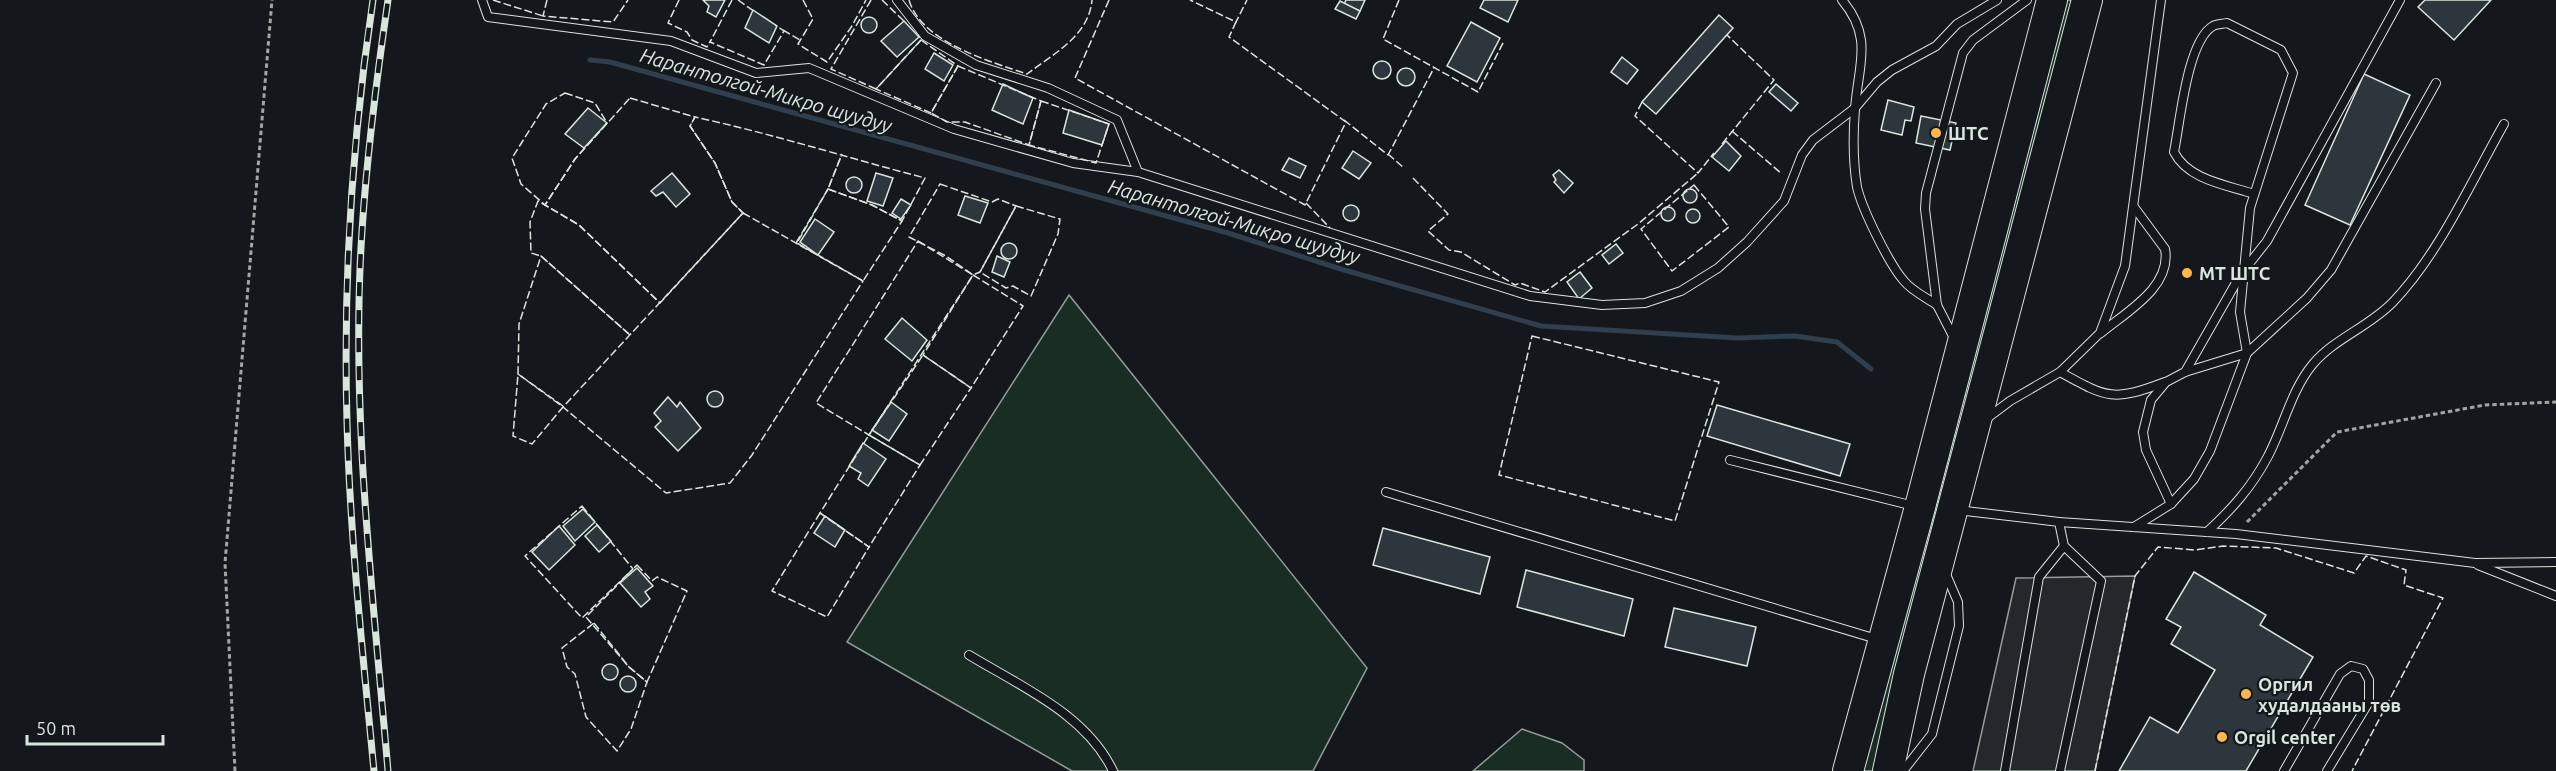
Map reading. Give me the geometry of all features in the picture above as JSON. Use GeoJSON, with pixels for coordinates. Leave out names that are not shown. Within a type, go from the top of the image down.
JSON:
{"type":"FeatureCollection","features":[{"type":"Feature","properties":{"kind":"highway"},"geometry":{"type":"LineString","coordinates":[[1848,771],[1920,507],[2052,0]]}},
{"type":"Feature","properties":{"kind":"highway"},"geometry":{"type":"LineString","coordinates":[[1888,771],[1909,674],[2087,0]]}},
{"type":"Feature","properties":{"kind":"highway"},"geometry":{"type":"LineString","coordinates":[[1947,404],[1976,420]]}},
{"type":"Feature","properties":{"kind":"lane"},"geometry":{"type":"LineString","coordinates":[[482,0],[488,17],[670,41],[756,73],[809,68],[954,129],[1073,163],[1138,172],[1530,296],[1602,305],[1645,303],[1681,291],[1718,268],[1747,242],[1784,201],[1802,155],[1813,140],[1855,108],[1877,82],[1892,70],[1936,46],[1957,24],[1997,0]]}},
{"type":"Feature","properties":{"kind":"lane"},"geometry":{"type":"LineString","coordinates":[[897,0],[925,36],[976,65],[1048,88],[1117,120],[1138,172]]}},
{"type":"Feature","properties":{"kind":"lane"},"geometry":{"type":"LineString","coordinates":[[1842,0],[1853,13],[1861,34],[1864,52],[1855,108],[1854,144],[1858,188],[1886,255],[1905,282],[1937,305]]}},
{"type":"Feature","properties":{"kind":"lane"},"geometry":{"type":"LineString","coordinates":[[1961,351],[1937,305],[1924,209],[1926,193],[1963,52],[1973,40],[2027,0]]}},
{"type":"Feature","properties":{"kind":"lane"},"geometry":{"type":"LineString","coordinates":[[2100,333],[2125,266],[2161,0]]}},
{"type":"Feature","properties":{"kind":"lane"},"geometry":{"type":"LineString","coordinates":[[2185,372],[2241,274],[2267,241],[2400,0]]}},
{"type":"Feature","properties":{"kind":"lane"},"geometry":{"type":"LineString","coordinates":[[2134,527],[2171,504],[2194,479],[2210,451],[2247,353],[2240,312],[2241,274],[2250,208],[2294,73],[2281,50],[2227,23],[2213,26],[2204,36],[2193,57],[2174,152],[2187,169],[2209,180],[2254,194]]}},
{"type":"Feature","properties":{"kind":"lane"},"geometry":{"type":"LineString","coordinates":[[2060,372],[2099,394],[2119,396],[2136,394],[2185,372],[2247,353],[2307,298],[2331,270],[2436,83]]}},
{"type":"Feature","properties":{"kind":"lane"},"geometry":{"type":"LineString","coordinates":[[2207,532],[2237,504],[2268,458],[2312,365],[2330,348],[2391,304],[2414,278],[2504,124]]}},
{"type":"Feature","properties":{"kind":"lane"},"geometry":{"type":"LineString","coordinates":[[1976,420],[2060,372],[2100,333],[2153,289],[2162,274],[2166,256],[2165,249],[2134,207]]}},
{"type":"Feature","properties":{"kind":"lane"},"geometry":{"type":"LineString","coordinates":[[2166,382],[2151,400],[2143,432],[2146,450],[2171,504]]}},
{"type":"Feature","properties":{"kind":"lane"},"geometry":{"type":"LineString","coordinates":[[1730,460],[1920,507]]}},
{"type":"Feature","properties":{"kind":"lane"},"geometry":{"type":"LineString","coordinates":[[1386,492],[1884,641]]}},
{"type":"Feature","properties":{"kind":"lane"},"geometry":{"type":"LineString","coordinates":[[1953,510],[2059,522],[2236,534],[2475,563],[2556,562]]}},
{"type":"Feature","properties":{"kind":"lane"},"geometry":{"type":"LineString","coordinates":[[2059,522],[2064,546],[2101,581],[2060,771]]}},
{"type":"Feature","properties":{"kind":"lane"},"geometry":{"type":"LineString","coordinates":[[2005,771],[2039,577],[2064,546]]}},
{"type":"Feature","properties":{"kind":"lane"},"geometry":{"type":"LineString","coordinates":[[1903,771],[1932,734],[1959,626],[1958,602],[1939,558]]}},
{"type":"Feature","properties":{"kind":"lane"},"geometry":{"type":"LineString","coordinates":[[2475,563],[2556,596]]}},
{"type":"Feature","properties":{"kind":"lane"},"geometry":{"type":"LineString","coordinates":[[969,655],[1072,719],[1104,752],[1113,771]]}},
{"type":"Feature","properties":{"kind":"lane"},"geometry":{"type":"LineString","coordinates":[[2284,771],[2340,674],[2352,666],[2363,669],[2369,680],[2369,702],[2327,771]]}},
{"type":"Feature","properties":{"kind":"path"},"geometry":{"type":"LineString","coordinates":[[235,771],[225,563],[272,0]]}},
{"type":"Feature","properties":{"kind":"path"},"geometry":{"type":"LineString","coordinates":[[2236,534],[2337,432],[2485,405],[2556,402]]}},
{"type":"Feature","properties":{"kind":"green space"},"geometry":{"type":"Polygon","coordinates":[[[2063,0],[2075,0],[1970,397],[1960,395],[2063,0]]]}},
{"type":"Feature","properties":{"kind":"green space"},"geometry":{"type":"Polygon","coordinates":[[[1069,295],[1367,668],[1313,771],[1072,771],[847,642],[1069,295]]]}},
{"type":"Feature","properties":{"kind":"green space"},"geometry":{"type":"Polygon","coordinates":[[[1949,434],[1958,436],[1876,771],[1856,771],[1949,434]]]}},
{"type":"Feature","properties":{"kind":"green space"},"geometry":{"type":"Polygon","coordinates":[[[1522,729],[1562,743],[1584,760],[1584,771],[1473,771],[1522,729]]]}},
{"type":"Feature","properties":{"kind":"shaded area"},"geometry":{"type":"Polygon","coordinates":[[[2135,576],[2095,771],[1973,771],[2016,578],[2135,576]]]}},
{"type":"Feature","properties":{"kind":"building"},"geometry":{"type":"Polygon","coordinates":[[[703,0],[725,0],[716,17],[707,12],[709,6],[703,0]]]}},
{"type":"Feature","properties":{"kind":"building"},"geometry":{"type":"Polygon","coordinates":[[[1346,0],[1365,0],[1360,11],[1344,4],[1346,0]]]}},
{"type":"Feature","properties":{"kind":"building"},"geometry":{"type":"Polygon","coordinates":[[[1484,0],[1518,0],[1508,22],[1480,8],[1484,0]]]}},
{"type":"Feature","properties":{"kind":"building"},"geometry":{"type":"Polygon","coordinates":[[[2425,0],[2491,0],[2454,40],[2418,7],[2425,0]]]}},
{"type":"Feature","properties":{"kind":"building"},"geometry":{"type":"Polygon","coordinates":[[[1340,1],[1360,11],[1356,19],[1335,9],[1340,1]]]}},
{"type":"Feature","properties":{"kind":"building"},"geometry":{"type":"Polygon","coordinates":[[[753,10],[777,26],[769,43],[745,28],[753,10]]]}},
{"type":"Feature","properties":{"kind":"building"},"geometry":{"type":"Polygon","coordinates":[[[1719,15],[1733,28],[1656,114],[1642,102],[1719,15]]]}},
{"type":"Feature","properties":{"kind":"building"},"geometry":{"type":"Polygon","coordinates":[[[866,17],[872,17],[877,25],[875,31],[866,33],[861,28],[861,22],[866,17]]]}},
{"type":"Feature","properties":{"kind":"building"},"geometry":{"type":"Polygon","coordinates":[[[904,21],[919,37],[897,57],[881,41],[904,21]]]}},
{"type":"Feature","properties":{"kind":"building"},"geometry":{"type":"Polygon","coordinates":[[[1471,22],[1500,38],[1477,82],[1447,66],[1471,22]]]}},
{"type":"Feature","properties":{"kind":"building"},"geometry":{"type":"Polygon","coordinates":[[[934,53],[953,65],[944,81],[925,69],[934,53]]]}},
{"type":"Feature","properties":{"kind":"building"},"geometry":{"type":"Polygon","coordinates":[[[1622,57],[1638,70],[1627,84],[1611,72],[1622,57]]]}},
{"type":"Feature","properties":{"kind":"building"},"geometry":{"type":"Polygon","coordinates":[[[1378,61],[1386,61],[1391,66],[1389,77],[1378,79],[1373,74],[1373,66],[1378,61]]]}},
{"type":"Feature","properties":{"kind":"building"},"geometry":{"type":"Polygon","coordinates":[[[1402,68],[1410,68],[1415,73],[1413,84],[1402,86],[1397,81],[1397,73],[1402,68]]]}},
{"type":"Feature","properties":{"kind":"building"},"geometry":{"type":"Polygon","coordinates":[[[2364,74],[2410,95],[2350,225],[2305,205],[2364,74]]]}},
{"type":"Feature","properties":{"kind":"building"},"geometry":{"type":"Polygon","coordinates":[[[1003,84],[1033,98],[1023,124],[992,110],[1003,84]]]}},
{"type":"Feature","properties":{"kind":"building"},"geometry":{"type":"Polygon","coordinates":[[[1776,84],[1798,103],[1791,111],[1769,92],[1776,84]]]}},
{"type":"Feature","properties":{"kind":"building"},"geometry":{"type":"Polygon","coordinates":[[[1888,100],[1914,107],[1911,121],[1905,120],[1902,135],[1881,130],[1888,100]]]}},
{"type":"Feature","properties":{"kind":"building"},"geometry":{"type":"Polygon","coordinates":[[[588,108],[607,123],[584,148],[565,134],[588,108]]]}},
{"type":"Feature","properties":{"kind":"building"},"geometry":{"type":"Polygon","coordinates":[[[1069,110],[1109,124],[1102,145],[1063,133],[1069,110]]]}},
{"type":"Feature","properties":{"kind":"building","name":"ШТС"},"geometry":{"type":"Polygon","coordinates":[[[1921,116],[1956,123],[1950,150],[1916,143],[1921,116]]]}},
{"type":"Feature","properties":{"kind":"building"},"geometry":{"type":"Polygon","coordinates":[[[1726,141],[1741,156],[1729,171],[1712,157],[1726,141]]]}},
{"type":"Feature","properties":{"kind":"building"},"geometry":{"type":"Polygon","coordinates":[[[1353,151],[1371,163],[1359,179],[1342,168],[1353,151]]]}},
{"type":"Feature","properties":{"kind":"building"},"geometry":{"type":"Polygon","coordinates":[[[1289,158],[1306,166],[1300,178],[1282,170],[1289,158]]]}},
{"type":"Feature","properties":{"kind":"building"},"geometry":{"type":"Polygon","coordinates":[[[1559,170],[1573,183],[1564,193],[1554,182],[1556,180],[1553,175],[1559,170]]]}},
{"type":"Feature","properties":{"kind":"building"},"geometry":{"type":"Polygon","coordinates":[[[672,173],[690,194],[676,207],[663,192],[656,196],[651,191],[672,173]]]}},
{"type":"Feature","properties":{"kind":"building"},"geometry":{"type":"Polygon","coordinates":[[[876,173],[893,178],[883,206],[867,201],[876,173]]]}},
{"type":"Feature","properties":{"kind":"building"},"geometry":{"type":"Polygon","coordinates":[[[851,177],[857,177],[862,185],[860,191],[851,193],[846,188],[846,182],[851,177]]]}},
{"type":"Feature","properties":{"kind":"building"},"geometry":{"type":"Polygon","coordinates":[[[1687,189],[1693,189],[1697,196],[1693,203],[1687,203],[1683,199],[1683,193],[1687,189]]]}},
{"type":"Feature","properties":{"kind":"building"},"geometry":{"type":"Polygon","coordinates":[[[965,196],[988,203],[980,223],[958,215],[965,196]]]}},
{"type":"Feature","properties":{"kind":"building"},"geometry":{"type":"Polygon","coordinates":[[[901,199],[911,205],[901,219],[892,213],[901,199]]]}},
{"type":"Feature","properties":{"kind":"building"},"geometry":{"type":"Polygon","coordinates":[[[1348,205],[1354,205],[1359,213],[1357,219],[1348,221],[1343,216],[1343,210],[1348,205]]]}},
{"type":"Feature","properties":{"kind":"building"},"geometry":{"type":"Polygon","coordinates":[[[1665,207],[1671,207],[1675,214],[1671,221],[1665,221],[1661,217],[1661,211],[1665,207]]]}},
{"type":"Feature","properties":{"kind":"building"},"geometry":{"type":"Polygon","coordinates":[[[1690,209],[1696,209],[1700,216],[1696,223],[1690,223],[1686,219],[1686,213],[1690,209]]]}},
{"type":"Feature","properties":{"kind":"building"},"geometry":{"type":"Polygon","coordinates":[[[815,219],[834,232],[818,255],[800,242],[815,219]]]}},
{"type":"Feature","properties":{"kind":"building"},"geometry":{"type":"Polygon","coordinates":[[[1006,243],[1012,243],[1017,251],[1015,257],[1006,259],[1001,254],[1001,248],[1006,243]]]}},
{"type":"Feature","properties":{"kind":"building"},"geometry":{"type":"Polygon","coordinates":[[[1616,244],[1623,253],[1609,264],[1602,255],[1616,244]]]}},
{"type":"Feature","properties":{"kind":"building"},"geometry":{"type":"Polygon","coordinates":[[[997,256],[1010,262],[1004,277],[992,272],[997,256]]]}},
{"type":"Feature","properties":{"kind":"building"},"geometry":{"type":"Polygon","coordinates":[[[1580,272],[1592,288],[1579,299],[1567,282],[1580,272]]]}},
{"type":"Feature","properties":{"kind":"building"},"geometry":{"type":"Polygon","coordinates":[[[902,318],[927,340],[912,361],[885,339],[902,318]]]}},
{"type":"Feature","properties":{"kind":"building"},"geometry":{"type":"Polygon","coordinates":[[[712,391],[718,391],[723,399],[721,405],[712,407],[707,402],[707,396],[712,391]]]}},
{"type":"Feature","properties":{"kind":"building"},"geometry":{"type":"Polygon","coordinates":[[[668,397],[677,407],[680,402],[701,428],[678,451],[655,427],[661,421],[654,413],[668,397]]]}},
{"type":"Feature","properties":{"kind":"building"},"geometry":{"type":"Polygon","coordinates":[[[891,402],[907,414],[889,441],[872,430],[891,402]]]}},
{"type":"Feature","properties":{"kind":"building"},"geometry":{"type":"Polygon","coordinates":[[[1717,405],[1850,444],[1840,476],[1707,436],[1717,405]]]}},
{"type":"Feature","properties":{"kind":"building"},"geometry":{"type":"Polygon","coordinates":[[[863,443],[886,459],[868,486],[858,479],[861,473],[849,466],[863,443]]]}},
{"type":"Feature","properties":{"kind":"building"},"geometry":{"type":"Polygon","coordinates":[[[583,509],[595,522],[575,541],[563,526],[583,509]]]}},
{"type":"Feature","properties":{"kind":"building"},"geometry":{"type":"Polygon","coordinates":[[[825,516],[845,530],[835,547],[814,533],[825,516]]]}},
{"type":"Feature","properties":{"kind":"building"},"geometry":{"type":"Polygon","coordinates":[[[597,525],[611,541],[599,552],[585,536],[597,525]]]}},
{"type":"Feature","properties":{"kind":"building"},"geometry":{"type":"Polygon","coordinates":[[[559,526],[575,545],[549,570],[532,552],[559,526]]]}},
{"type":"Feature","properties":{"kind":"building"},"geometry":{"type":"Polygon","coordinates":[[[1383,528],[1490,557],[1480,594],[1373,565],[1383,528]]]}},
{"type":"Feature","properties":{"kind":"building"},"geometry":{"type":"Polygon","coordinates":[[[637,568],[653,586],[645,592],[650,599],[641,607],[620,583],[637,568]]]}},
{"type":"Feature","properties":{"kind":"building"},"geometry":{"type":"Polygon","coordinates":[[[1526,570],[1633,599],[1624,636],[1517,607],[1526,570]]]}},
{"type":"Feature","properties":{"kind":"building","name":"Оргил худалдааны төв"},"geometry":{"type":"Polygon","coordinates":[[[2194,572],[2266,615],[2260,625],[2313,657],[2246,771],[2119,771],[2150,717],[2178,733],[2215,670],[2171,644],[2181,627],[2166,619],[2194,572]]]}},
{"type":"Feature","properties":{"kind":"building"},"geometry":{"type":"Polygon","coordinates":[[[1674,608],[1756,627],[1747,666],[1665,647],[1674,608]]]}},
{"type":"Feature","properties":{"kind":"building"},"geometry":{"type":"Polygon","coordinates":[[[607,664],[613,664],[618,672],[616,678],[607,680],[602,675],[602,669],[607,664]]]}},
{"type":"Feature","properties":{"kind":"building"},"geometry":{"type":"Polygon","coordinates":[[[625,676],[631,676],[636,684],[634,690],[625,692],[620,687],[620,681],[625,676]]]}},
{"type":"Feature","properties":{"kind":"waterway","name":"Нарантолгой-Микро шуудуу"},"geometry":{"type":"LineString","coordinates":[[590,60],[610,62],[1228,233],[1344,270],[1541,326],[1737,338],[1795,336],[1837,342],[1871,369]]}},
{"type":"Feature","properties":{"kind":"railway"},"geometry":{"type":"LineString","coordinates":[[373,0],[354,158],[348,263],[346,369],[354,553],[374,771]]}},
{"type":"Feature","properties":{"kind":"railway"},"geometry":{"type":"LineString","coordinates":[[388,0],[364,202],[359,298],[359,366],[365,501],[388,771]]}},
{"type":"Feature","properties":{"kind":"fence"},"geometry":{"type":"LineString","coordinates":[[493,0],[543,16],[544,14]]}},
{"type":"Feature","properties":{"kind":"fence"},"geometry":{"type":"LineString","coordinates":[[547,0],[543,16],[613,22],[628,0]]}},
{"type":"Feature","properties":{"kind":"fence"},"geometry":{"type":"LineString","coordinates":[[679,0],[668,23],[687,32],[692,40],[707,47],[711,40]]}},
{"type":"Feature","properties":{"kind":"fence"},"geometry":{"type":"LineString","coordinates":[[732,0],[710,42],[764,65],[784,31],[775,25]]}},
{"type":"Feature","properties":{"kind":"fence"},"geometry":{"type":"LineString","coordinates":[[738,0],[755,12]]}},
{"type":"Feature","properties":{"kind":"fence"},"geometry":{"type":"LineString","coordinates":[[803,0],[813,19],[798,44],[827,62],[852,26],[866,0]]}},
{"type":"Feature","properties":{"kind":"fence"},"geometry":{"type":"LineString","coordinates":[[871,0],[831,69],[876,89],[921,40],[918,35]]}},
{"type":"Feature","properties":{"kind":"fence"},"geometry":{"type":"LineString","coordinates":[[882,0],[906,23]]}},
{"type":"Feature","properties":{"kind":"fence"},"geometry":{"type":"LineString","coordinates":[[909,0],[916,15],[942,38],[976,56],[1027,74],[1077,34],[1089,13],[1092,0]]}},
{"type":"Feature","properties":{"kind":"fence"},"geometry":{"type":"LineString","coordinates":[[1109,0],[1075,78],[1305,205],[1346,122],[1229,37],[1236,22],[1190,0]]}},
{"type":"Feature","properties":{"kind":"fence"},"geometry":{"type":"LineString","coordinates":[[1235,24],[1247,0]]}},
{"type":"Feature","properties":{"kind":"fence"},"geometry":{"type":"LineString","coordinates":[[1399,0],[1383,39],[1478,92],[1504,41]]}},
{"type":"Feature","properties":{"kind":"fence"},"geometry":{"type":"LineString","coordinates":[[783,30],[800,40]]}},
{"type":"Feature","properties":{"kind":"fence"},"geometry":{"type":"LineString","coordinates":[[1722,144],[1774,80],[1727,35]]}},
{"type":"Feature","properties":{"kind":"fence"},"geometry":{"type":"LineString","coordinates":[[921,40],[958,66],[931,113],[876,89],[921,40]]}},
{"type":"Feature","properties":{"kind":"fence"},"geometry":{"type":"LineString","coordinates":[[958,66],[1041,101],[1029,145],[965,122],[947,122],[931,113],[958,66]]}},
{"type":"Feature","properties":{"kind":"fence"},"geometry":{"type":"LineString","coordinates":[[1344,120],[1388,155],[1434,68]]}},
{"type":"Feature","properties":{"kind":"fence"},"geometry":{"type":"LineString","coordinates":[[565,93],[595,103],[607,123],[575,159],[545,205],[521,184],[512,158],[546,104],[565,93]]}},
{"type":"Feature","properties":{"kind":"fence"},"geometry":{"type":"LineString","coordinates":[[630,98],[695,117],[690,126],[715,163],[732,202],[743,213],[660,303],[579,225],[545,205],[575,159],[630,98]]}},
{"type":"Feature","properties":{"kind":"fence"},"geometry":{"type":"LineString","coordinates":[[1041,101],[1109,124],[1096,163],[1029,145],[1041,101]]}},
{"type":"Feature","properties":{"kind":"fence"},"geometry":{"type":"LineString","coordinates":[[1642,102],[1635,116],[1698,173],[1714,153]]}},
{"type":"Feature","properties":{"kind":"fence"},"geometry":{"type":"LineString","coordinates":[[744,214],[732,202],[715,163],[690,126],[695,117],[782,138],[810,146],[839,154],[868,162],[925,178],[902,221],[872,205],[828,189],[842,154]]}},
{"type":"Feature","properties":{"kind":"fence"},"geometry":{"type":"LineString","coordinates":[[1732,131],[1782,174]]}},
{"type":"Feature","properties":{"kind":"fence"},"geometry":{"type":"LineString","coordinates":[[796,243],[828,189],[842,154]]}},
{"type":"Feature","properties":{"kind":"fence"},"geometry":{"type":"LineString","coordinates":[[1388,154],[1404,168]]}},
{"type":"Feature","properties":{"kind":"fence"},"geometry":{"type":"LineString","coordinates":[[1413,178],[1448,214],[1428,231],[1449,250],[1461,252],[1515,285],[1520,283],[1545,292],[1638,224],[1698,173]]}},
{"type":"Feature","properties":{"kind":"fence"},"geometry":{"type":"LineString","coordinates":[[940,184],[992,202],[998,199],[1016,206],[980,272],[973,275],[946,256],[909,237],[940,184]]}},
{"type":"Feature","properties":{"kind":"fence"},"geometry":{"type":"LineString","coordinates":[[1694,185],[1729,227],[1672,271],[1641,229],[1694,185]]}},
{"type":"Feature","properties":{"kind":"fence"},"geometry":{"type":"LineString","coordinates":[[828,189],[872,205],[902,221],[863,281],[797,243],[828,189]]}},
{"type":"Feature","properties":{"kind":"fence"},"geometry":{"type":"LineString","coordinates":[[630,335],[541,256],[531,253],[530,222],[538,201],[579,225],[660,303]]}},
{"type":"Feature","properties":{"kind":"fence"},"geometry":{"type":"LineString","coordinates":[[1306,203],[1330,228]]}},
{"type":"Feature","properties":{"kind":"fence"},"geometry":{"type":"LineString","coordinates":[[1016,206],[1060,219],[1058,234],[1031,296],[1013,286],[1006,288],[980,272],[1016,206]]}},
{"type":"Feature","properties":{"kind":"fence"},"geometry":{"type":"LineString","coordinates":[[743,213],[863,281],[752,455],[730,483],[666,493],[563,407],[743,213]]}},
{"type":"Feature","properties":{"kind":"fence"},"geometry":{"type":"LineString","coordinates":[[918,241],[973,275],[869,435],[816,403],[918,241]]}},
{"type":"Feature","properties":{"kind":"fence"},"geometry":{"type":"LineString","coordinates":[[563,406],[518,374],[519,324],[541,256],[630,335]]}},
{"type":"Feature","properties":{"kind":"fence"},"geometry":{"type":"LineString","coordinates":[[973,275],[1023,306],[971,388],[923,355],[973,275]]}},
{"type":"Feature","properties":{"kind":"fence"},"geometry":{"type":"LineString","coordinates":[[1532,336],[1719,382],[1675,521],[1499,475],[1532,336]]}},
{"type":"Feature","properties":{"kind":"fence"},"geometry":{"type":"LineString","coordinates":[[923,355],[971,388],[920,465],[869,435],[923,355]]}},
{"type":"Feature","properties":{"kind":"fence"},"geometry":{"type":"LineString","coordinates":[[518,374],[563,407],[532,444],[513,436],[518,374]]}},
{"type":"Feature","properties":{"kind":"fence"},"geometry":{"type":"LineString","coordinates":[[869,435],[920,465],[869,547],[820,513],[869,435]]}},
{"type":"Feature","properties":{"kind":"fence"},"geometry":{"type":"LineString","coordinates":[[582,506],[633,569],[582,618],[525,556],[582,506]]}},
{"type":"Feature","properties":{"kind":"fence"},"geometry":{"type":"LineString","coordinates":[[820,513],[869,547],[827,617],[772,591],[820,513]]}},
{"type":"Feature","properties":{"kind":"fence"},"geometry":{"type":"LineString","coordinates":[[2095,771],[2135,576],[2158,547],[2195,550],[2223,546],[2276,548],[2354,573],[2366,556],[2406,570],[2404,585],[2443,598],[2352,771]]}},
{"type":"Feature","properties":{"kind":"fence"},"geometry":{"type":"LineString","coordinates":[[637,565],[652,581],[657,577],[687,591],[647,682],[629,667],[586,617],[637,565]]}},
{"type":"Feature","properties":{"kind":"fence"},"geometry":{"type":"LineString","coordinates":[[594,623],[629,667],[647,682],[631,729],[617,751],[586,717],[575,674],[567,667],[562,648],[594,623]]}},
{"type":"Feature","properties":{"kind":"place","name":"ШТС"},"geometry":{"type":"Point","coordinates":[1936,133]}},
{"type":"Feature","properties":{"kind":"place","name":"МТ ШТС"},"geometry":{"type":"Point","coordinates":[2187,273]}},
{"type":"Feature","properties":{"kind":"place","name":"Оргил худалдааны төв"},"geometry":{"type":"Point","coordinates":[2246,694]}},
{"type":"Feature","properties":{"kind":"place","name":"Orgil center"},"geometry":{"type":"Point","coordinates":[2222,737]}}]}
